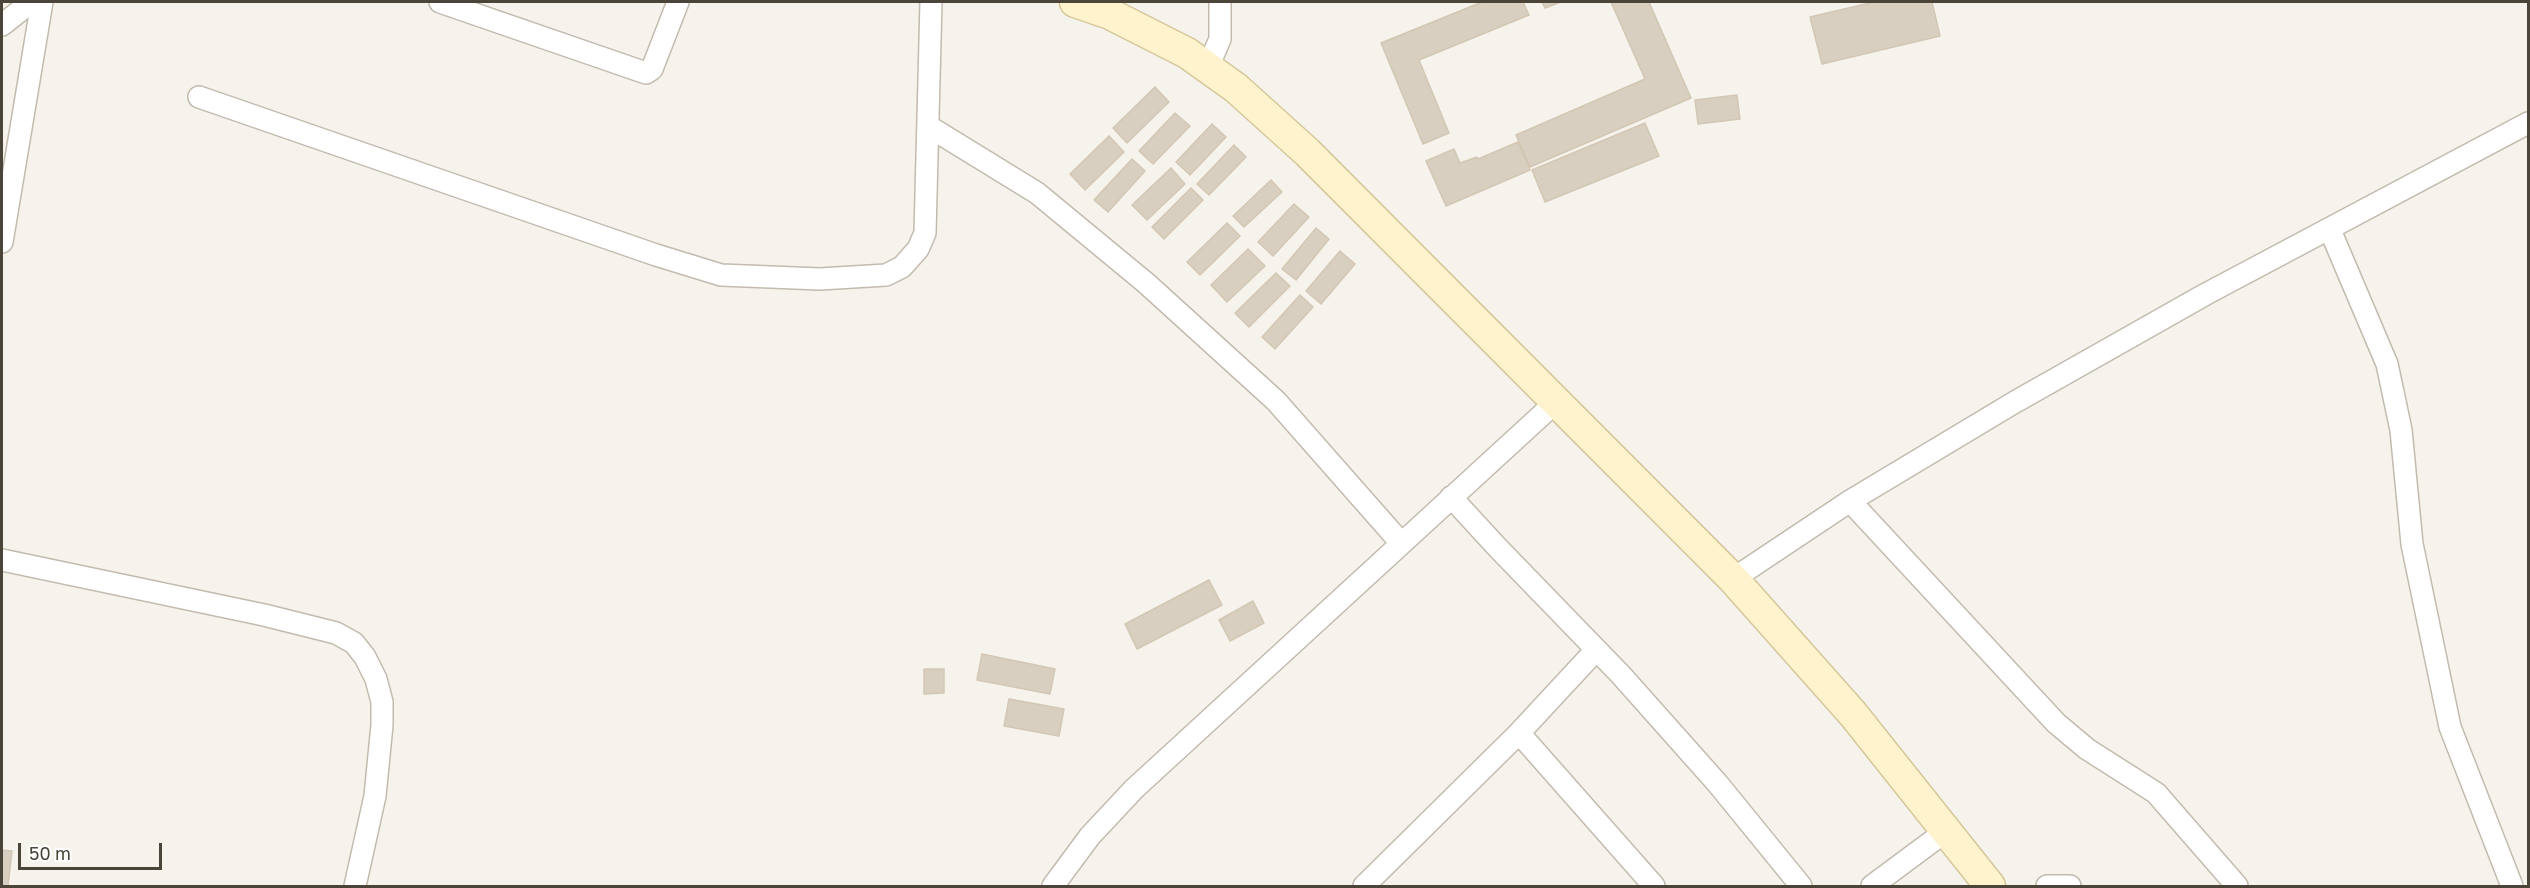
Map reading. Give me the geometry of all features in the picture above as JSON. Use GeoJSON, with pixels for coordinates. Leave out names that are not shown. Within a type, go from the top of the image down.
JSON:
{"type":"FeatureCollection","features":[{"type":"Feature","properties":{"kind":"main road"},"geometry":{"type":"LineString","coordinates":[[1076,2],[1161,38],[1208,67],[1236,88],[1308,152],[1733,579],[1853,714],[1990,886]]}},
{"type":"Feature","properties":{"kind":"street"},"geometry":{"type":"LineString","coordinates":[[2,25],[31,2]]}},
{"type":"Feature","properties":{"kind":"street"},"geometry":{"type":"LineString","coordinates":[[2,242],[42,2]]}},
{"type":"Feature","properties":{"kind":"street"},"geometry":{"type":"LineString","coordinates":[[440,2],[646,73],[652,69],[678,2]]}},
{"type":"Feature","properties":{"kind":"street"},"geometry":{"type":"LineString","coordinates":[[199,97],[721,275],[820,279],[886,275],[902,267],[918,249],[925,233],[931,2]]}},
{"type":"Feature","properties":{"kind":"street"},"geometry":{"type":"LineString","coordinates":[[1208,67],[1220,39],[1220,2]]}},
{"type":"Feature","properties":{"kind":"street"},"geometry":{"type":"LineString","coordinates":[[1733,579],[1850,501],[2025,396],[2196,300],[2529,123]]}},
{"type":"Feature","properties":{"kind":"street"},"geometry":{"type":"LineString","coordinates":[[928,126],[1037,194],[1146,283],[1276,401],[1401,543]]}},
{"type":"Feature","properties":{"kind":"street"},"geometry":{"type":"LineString","coordinates":[[2330,230],[2387,364],[2401,430],[2412,544],[2450,727],[2511,886]]}},
{"type":"Feature","properties":{"kind":"street"},"geometry":{"type":"LineString","coordinates":[[1053,886],[1090,836],[1134,789],[1557,401]]}},
{"type":"Feature","properties":{"kind":"street"},"geometry":{"type":"LineString","coordinates":[[1451,497],[1596,650],[1718,784],[1801,886]]}},
{"type":"Feature","properties":{"kind":"street"},"geometry":{"type":"LineString","coordinates":[[1850,501],[2056,723],[2087,749],[2156,793],[2237,886]]}},
{"type":"Feature","properties":{"kind":"street"},"geometry":{"type":"LineString","coordinates":[[2,560],[264,615],[336,633],[354,643],[376,679],[382,702],[375,796],[355,886]]}},
{"type":"Feature","properties":{"kind":"street"},"geometry":{"type":"LineString","coordinates":[[1364,886],[1519,733],[1596,650]]}},
{"type":"Feature","properties":{"kind":"street"},"geometry":{"type":"LineString","coordinates":[[1519,733],[1654,886]]}},
{"type":"Feature","properties":{"kind":"street"},"geometry":{"type":"LineString","coordinates":[[1872,886],[1946,831]]}},
{"type":"Feature","properties":{"kind":"street"},"geometry":{"type":"LineString","coordinates":[[2047,886],[2070,886]]}},
{"type":"Feature","properties":{"kind":"building"},"geometry":{"type":"Polygon","coordinates":[[[1482,2],[1523,2],[1529,15],[1419,60],[1449,133],[1423,144],[1381,43],[1482,2]]]}},
{"type":"Feature","properties":{"kind":"building"},"geometry":{"type":"Polygon","coordinates":[[[1542,2],[1561,2],[1545,8],[1542,2]]]}},
{"type":"Feature","properties":{"kind":"building"},"geometry":{"type":"Polygon","coordinates":[[[1611,2],[1649,2],[1691,98],[1530,167],[1516,135],[1645,79],[1611,2]]]}},
{"type":"Feature","properties":{"kind":"building"},"geometry":{"type":"Polygon","coordinates":[[[1874,2],[1932,2],[1940,36],[1822,64],[1810,17],[1874,2]]]}},
{"type":"Feature","properties":{"kind":"building"},"geometry":{"type":"Polygon","coordinates":[[[1155,87],[1169,102],[1127,143],[1113,128],[1155,87]]]}},
{"type":"Feature","properties":{"kind":"building"},"geometry":{"type":"Polygon","coordinates":[[[1737,95],[1740,119],[1698,124],[1695,100],[1737,95]]]}},
{"type":"Feature","properties":{"kind":"building"},"geometry":{"type":"Polygon","coordinates":[[[1175,113],[1190,126],[1153,164],[1139,151],[1175,113]]]}},
{"type":"Feature","properties":{"kind":"building"},"geometry":{"type":"Polygon","coordinates":[[[1645,123],[1659,156],[1545,202],[1532,170],[1645,123]]]}},
{"type":"Feature","properties":{"kind":"building"},"geometry":{"type":"Polygon","coordinates":[[[1212,124],[1226,137],[1190,175],[1176,162],[1212,124]]]}},
{"type":"Feature","properties":{"kind":"building"},"geometry":{"type":"Polygon","coordinates":[[[1109,136],[1124,152],[1085,190],[1070,174],[1109,136]]]}},
{"type":"Feature","properties":{"kind":"building"},"geometry":{"type":"Polygon","coordinates":[[[1518,142],[1530,170],[1446,206],[1426,161],[1454,149],[1460,163],[1477,157],[1478,159],[1518,142]]]}},
{"type":"Feature","properties":{"kind":"building"},"geometry":{"type":"Polygon","coordinates":[[[1234,145],[1246,157],[1209,195],[1197,184],[1234,145]]]}},
{"type":"Feature","properties":{"kind":"building"},"geometry":{"type":"Polygon","coordinates":[[[1132,159],[1145,171],[1108,212],[1094,200],[1132,159]]]}},
{"type":"Feature","properties":{"kind":"building"},"geometry":{"type":"Polygon","coordinates":[[[1171,168],[1185,184],[1147,220],[1132,205],[1171,168]]]}},
{"type":"Feature","properties":{"kind":"building"},"geometry":{"type":"Polygon","coordinates":[[[1271,180],[1282,192],[1244,227],[1233,216],[1271,180]]]}},
{"type":"Feature","properties":{"kind":"building"},"geometry":{"type":"Polygon","coordinates":[[[1191,188],[1203,200],[1164,239],[1152,227],[1191,188]]]}},
{"type":"Feature","properties":{"kind":"building"},"geometry":{"type":"Polygon","coordinates":[[[1294,204],[1309,217],[1273,256],[1258,242],[1294,204]]]}},
{"type":"Feature","properties":{"kind":"building"},"geometry":{"type":"Polygon","coordinates":[[[1227,223],[1240,236],[1200,275],[1187,262],[1227,223]]]}},
{"type":"Feature","properties":{"kind":"building"},"geometry":{"type":"Polygon","coordinates":[[[1316,228],[1329,239],[1296,280],[1282,269],[1316,228]]]}},
{"type":"Feature","properties":{"kind":"building"},"geometry":{"type":"Polygon","coordinates":[[[1248,249],[1265,266],[1227,302],[1211,285],[1248,249]]]}},
{"type":"Feature","properties":{"kind":"building"},"geometry":{"type":"Polygon","coordinates":[[[1340,251],[1355,264],[1321,304],[1306,291],[1340,251]]]}},
{"type":"Feature","properties":{"kind":"building"},"geometry":{"type":"Polygon","coordinates":[[[1276,273],[1290,286],[1249,327],[1235,313],[1276,273]]]}},
{"type":"Feature","properties":{"kind":"building"},"geometry":{"type":"Polygon","coordinates":[[[1300,295],[1313,307],[1275,349],[1262,337],[1300,295]]]}},
{"type":"Feature","properties":{"kind":"building"},"geometry":{"type":"Polygon","coordinates":[[[1209,580],[1222,605],[1137,649],[1125,624],[1209,580]]]}},
{"type":"Feature","properties":{"kind":"building"},"geometry":{"type":"Polygon","coordinates":[[[1253,601],[1264,623],[1230,641],[1219,620],[1253,601]]]}},
{"type":"Feature","properties":{"kind":"building"},"geometry":{"type":"Polygon","coordinates":[[[982,654],[1055,669],[1050,694],[977,680],[982,654]]]}},
{"type":"Feature","properties":{"kind":"building"},"geometry":{"type":"Polygon","coordinates":[[[924,669],[944,669],[944,693],[924,694],[924,669]]]}},
{"type":"Feature","properties":{"kind":"building"},"geometry":{"type":"Polygon","coordinates":[[[1009,699],[1064,709],[1059,736],[1004,726],[1009,699]]]}},
{"type":"Feature","properties":{"kind":"building"},"geometry":{"type":"Polygon","coordinates":[[[2,850],[12,851],[8,886],[2,886],[2,850]]]}}]}
